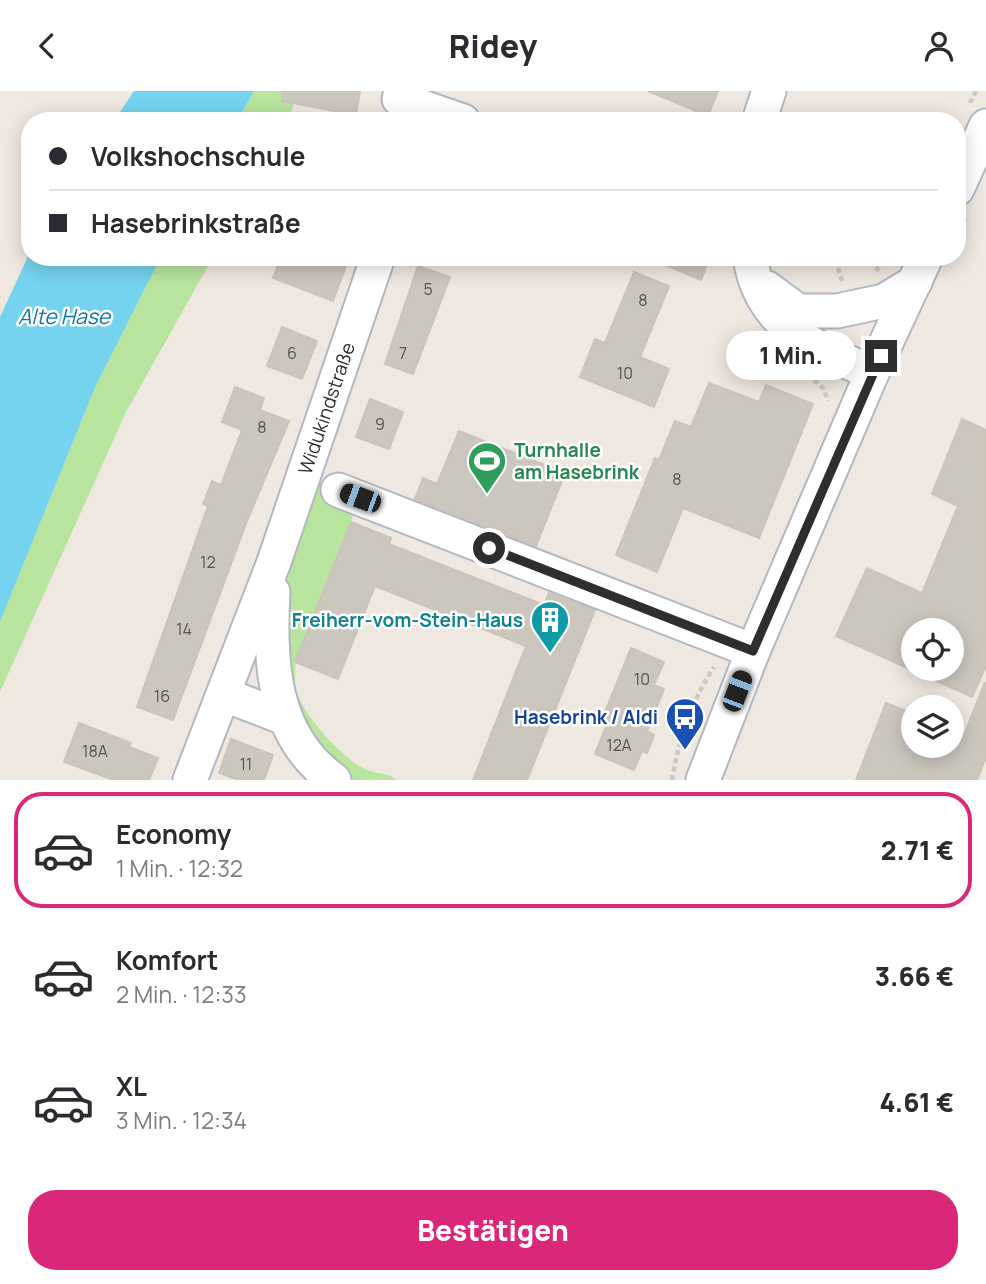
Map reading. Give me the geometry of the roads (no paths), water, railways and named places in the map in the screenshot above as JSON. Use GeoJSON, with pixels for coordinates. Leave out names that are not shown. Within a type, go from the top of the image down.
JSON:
{"type":"FeatureCollection","features":[{"type":"Feature","properties":{"kind":"street"},"geometry":{"type":"LineString","coordinates":[[762,112],[769,91]]}},
{"type":"Feature","properties":{"kind":"street"},"geometry":{"type":"LineString","coordinates":[[399,103],[431,112]]}},
{"type":"Feature","properties":{"kind":"street"},"geometry":{"type":"LineString","coordinates":[[966,169],[986,126]]}},
{"type":"Feature","properties":{"kind":"street","name":"Widukindstraße"},"geometry":{"type":"LineString","coordinates":[[190,780],[274,562],[375,266]]}},
{"type":"Feature","properties":{"kind":"street"},"geometry":{"type":"LineString","coordinates":[[753,269],[798,311],[837,311],[884,301],[920,269]]}},
{"type":"Feature","properties":{"kind":"street"},"geometry":{"type":"LineString","coordinates":[[753,269],[769,310],[800,339],[872,373]]}},
{"type":"Feature","properties":{"kind":"street"},"geometry":{"type":"LineString","coordinates":[[703,780],[753,651],[872,373],[920,269]]}},
{"type":"Feature","properties":{"kind":"street"},"geometry":{"type":"LineString","coordinates":[[338,490],[753,651]]}},
{"type":"Feature","properties":{"kind":"street","name":"Widukindstraße"},"geometry":{"type":"LineString","coordinates":[[274,562],[270,637],[277,696],[299,744],[334,780]]}},
{"type":"Feature","properties":{"kind":"street"},"geometry":{"type":"LineString","coordinates":[[225,695],[285,718]]}},
{"type":"Feature","properties":{"kind":"water"},"geometry":{"type":"Polygon","coordinates":[[[134,91],[254,91],[242,112],[120,112],[134,91]]]}},
{"type":"Feature","properties":{"kind":"water","name":"Alte Hase"},"geometry":{"type":"Polygon","coordinates":[[[24,266],[156,266],[96,385],[0,622],[0,317],[24,266]]]}},
{"type":"Feature","properties":{"kind":"place","name":"Turnhalle am Hasebrink"},"geometry":{"type":"Point","coordinates":[487,495]}},
{"type":"Feature","properties":{"kind":"place","name":"Freiherr-vom-Stein-Haus"},"geometry":{"type":"Point","coordinates":[550,654]}},
{"type":"Feature","properties":{"kind":"place","name":"Hasebrink / Aldi"},"geometry":{"type":"Point","coordinates":[685,751]}}]}
